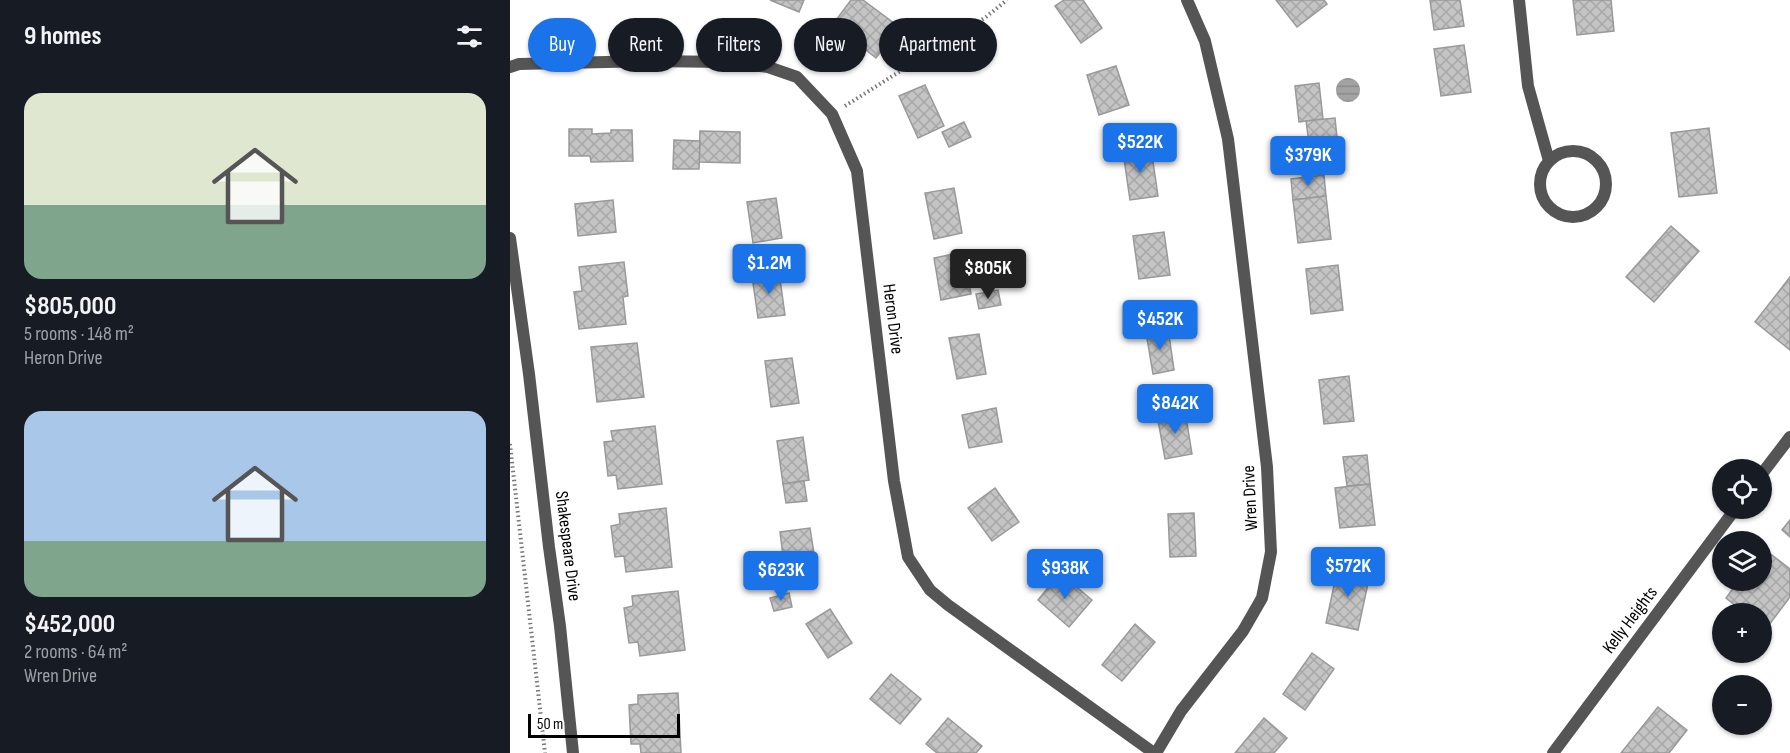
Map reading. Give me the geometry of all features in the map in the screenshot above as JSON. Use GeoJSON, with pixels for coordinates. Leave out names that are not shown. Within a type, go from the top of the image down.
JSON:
{"type":"FeatureCollection","features":[{"type":"Feature","properties":{"kind":"street","name":"Wren Drive"},"geometry":{"type":"LineString","coordinates":[[1155,753],[1181,711],[1243,631],[1262,598],[1271,552],[1267,467],[1228,139],[1205,41],[1187,0]]}},
{"type":"Feature","properties":{"kind":"street"},"geometry":{"type":"LineString","coordinates":[[1519,0],[1528,87],[1549,161]]}},
{"type":"Feature","properties":{"kind":"street","name":"Heron Drive"},"geometry":{"type":"LineString","coordinates":[[510,68],[519,64],[650,61],[726,62],[768,67],[797,77],[832,114],[857,171],[894,481],[908,557],[930,590],[948,605],[1155,753]]}},
{"type":"Feature","properties":{"kind":"street"},"geometry":{"type":"LineString","coordinates":[[1565,151],[1585,153],[1594,158],[1605,174],[1606,185],[1604,197],[1597,206],[1577,217],[1555,212],[1546,204],[1541,194],[1540,182],[1542,171],[1549,161],[1565,151]]}},
{"type":"Feature","properties":{"kind":"street","name":"Shakespeare Drive"},"geometry":{"type":"LineString","coordinates":[[510,238],[560,626],[573,753]]}},
{"type":"Feature","properties":{"kind":"street"},"geometry":{"type":"LineString","coordinates":[[1772,460],[1790,436]]}},
{"type":"Feature","properties":{"kind":"street","name":"Kelly Heights"},"geometry":{"type":"LineString","coordinates":[[1553,753],[1728,519]]}},
{"type":"Feature","properties":{"kind":"path"},"geometry":{"type":"LineString","coordinates":[[832,114],[986,17],[1007,0]]}},
{"type":"Feature","properties":{"kind":"path"},"geometry":{"type":"LineString","coordinates":[[510,444],[545,753]]}},
{"type":"Feature","properties":{"kind":"shaded area"},"geometry":{"type":"Polygon","coordinates":[[[1348,78],[1357,81],[1360,90],[1357,99],[1348,102],[1339,99],[1336,90],[1339,81],[1348,78]]]}},
{"type":"Feature","properties":{"kind":"building"},"geometry":{"type":"Polygon","coordinates":[[[770,0],[804,0],[799,12],[770,0]]]}},
{"type":"Feature","properties":{"kind":"building"},"geometry":{"type":"Polygon","coordinates":[[[851,0],[863,0],[887,18],[879,18],[879,54],[876,58],[867,51],[867,18],[838,18],[851,0]]]}},
{"type":"Feature","properties":{"kind":"building"},"geometry":{"type":"Polygon","coordinates":[[[1064,0],[1083,0],[1102,28],[1081,43],[1055,6],[1064,0]]]}},
{"type":"Feature","properties":{"kind":"building"},"geometry":{"type":"Polygon","coordinates":[[[1276,0],[1324,0],[1327,4],[1297,27],[1276,0]]]}},
{"type":"Feature","properties":{"kind":"building"},"geometry":{"type":"Polygon","coordinates":[[[1430,0],[1460,0],[1464,26],[1434,30],[1430,0]]]}},
{"type":"Feature","properties":{"kind":"building"},"geometry":{"type":"Polygon","coordinates":[[[1573,0],[1611,0],[1614,31],[1577,35],[1573,0]]]}},
{"type":"Feature","properties":{"kind":"building"},"geometry":{"type":"Polygon","coordinates":[[[1464,45],[1471,92],[1441,96],[1434,49],[1464,45]]]}},
{"type":"Feature","properties":{"kind":"building"},"geometry":{"type":"Polygon","coordinates":[[[1116,66],[1129,105],[1099,115],[1087,75],[1116,66]]]}},
{"type":"Feature","properties":{"kind":"building"},"geometry":{"type":"Polygon","coordinates":[[[1319,83],[1323,119],[1299,122],[1295,86],[1319,83]]]}},
{"type":"Feature","properties":{"kind":"building"},"geometry":{"type":"Polygon","coordinates":[[[925,85],[944,126],[918,138],[899,96],[925,85]]]}},
{"type":"Feature","properties":{"kind":"building"},"geometry":{"type":"Polygon","coordinates":[[[1335,118],[1338,147],[1310,150],[1306,121],[1335,118]]]}},
{"type":"Feature","properties":{"kind":"building"},"geometry":{"type":"Polygon","coordinates":[[[964,122],[971,137],[949,147],[942,132],[964,122]]]}},
{"type":"Feature","properties":{"kind":"building"},"geometry":{"type":"Polygon","coordinates":[[[1709,128],[1717,193],[1679,197],[1671,133],[1709,128]]]}},
{"type":"Feature","properties":{"kind":"building"},"geometry":{"type":"Polygon","coordinates":[[[569,129],[592,129],[592,134],[611,133],[611,130],[632,130],[633,161],[591,162],[590,156],[569,156],[569,129]]]}},
{"type":"Feature","properties":{"kind":"building"},"geometry":{"type":"Polygon","coordinates":[[[700,131],[740,132],[740,163],[699,162],[700,131]]]}},
{"type":"Feature","properties":{"kind":"building"},"geometry":{"type":"Polygon","coordinates":[[[674,140],[700,141],[699,169],[673,169],[674,140]]]}},
{"type":"Feature","properties":{"kind":"building"},"geometry":{"type":"Polygon","coordinates":[[[1151,148],[1158,196],[1130,200],[1123,152],[1151,148]]]}},
{"type":"Feature","properties":{"kind":"building"},"geometry":{"type":"Polygon","coordinates":[[[1324,175],[1326,196],[1293,200],[1291,179],[1324,175]]]}},
{"type":"Feature","properties":{"kind":"building"},"geometry":{"type":"Polygon","coordinates":[[[954,188],[962,233],[934,239],[925,193],[954,188]]]}},
{"type":"Feature","properties":{"kind":"building"},"geometry":{"type":"Polygon","coordinates":[[[1326,196],[1331,239],[1298,243],[1293,200],[1326,196]]]}},
{"type":"Feature","properties":{"kind":"building"},"geometry":{"type":"Polygon","coordinates":[[[776,198],[782,238],[753,243],[747,202],[776,198]]]}},
{"type":"Feature","properties":{"kind":"building"},"geometry":{"type":"Polygon","coordinates":[[[613,200],[616,232],[578,236],[575,204],[613,200]]]}},
{"type":"Feature","properties":{"kind":"building"},"geometry":{"type":"Polygon","coordinates":[[[1671,226],[1699,251],[1654,302],[1626,277],[1671,226]]]}},
{"type":"Feature","properties":{"kind":"building"},"geometry":{"type":"Polygon","coordinates":[[[1164,232],[1170,275],[1139,279],[1133,236],[1164,232]]]}},
{"type":"Feature","properties":{"kind":"building"},"geometry":{"type":"Polygon","coordinates":[[[963,252],[971,294],[941,300],[934,258],[963,252]]]}},
{"type":"Feature","properties":{"kind":"building"},"geometry":{"type":"Polygon","coordinates":[[[624,262],[628,296],[623,297],[626,324],[579,329],[574,292],[582,291],[579,267],[624,262]]]}},
{"type":"Feature","properties":{"kind":"building"},"geometry":{"type":"Polygon","coordinates":[[[1338,265],[1343,310],[1311,314],[1306,269],[1338,265]]]}},
{"type":"Feature","properties":{"kind":"building"},"geometry":{"type":"Polygon","coordinates":[[[779,272],[785,315],[758,318],[752,276],[779,272]]]}},
{"type":"Feature","properties":{"kind":"building"},"geometry":{"type":"Polygon","coordinates":[[[1790,277],[1790,350],[1755,322],[1790,277]]]}},
{"type":"Feature","properties":{"kind":"building"},"geometry":{"type":"Polygon","coordinates":[[[998,290],[1001,305],[979,309],[976,294],[998,290]]]}},
{"type":"Feature","properties":{"kind":"building"},"geometry":{"type":"Polygon","coordinates":[[[1168,328],[1174,370],[1153,374],[1146,332],[1168,328]]]}},
{"type":"Feature","properties":{"kind":"building"},"geometry":{"type":"Polygon","coordinates":[[[979,334],[986,374],[957,379],[949,338],[979,334]]]}},
{"type":"Feature","properties":{"kind":"building"},"geometry":{"type":"Polygon","coordinates":[[[637,343],[644,397],[597,402],[591,347],[637,343]]]}},
{"type":"Feature","properties":{"kind":"building"},"geometry":{"type":"Polygon","coordinates":[[[792,358],[799,403],[771,407],[765,361],[792,358]]]}},
{"type":"Feature","properties":{"kind":"building"},"geometry":{"type":"Polygon","coordinates":[[[1349,376],[1354,421],[1324,424],[1319,380],[1349,376]]]}},
{"type":"Feature","properties":{"kind":"building"},"geometry":{"type":"Polygon","coordinates":[[[996,408],[1002,442],[969,448],[962,415],[996,408]]]}},
{"type":"Feature","properties":{"kind":"building"},"geometry":{"type":"Polygon","coordinates":[[[1185,411],[1192,454],[1165,459],[1157,415],[1185,411]]]}},
{"type":"Feature","properties":{"kind":"building"},"geometry":{"type":"Polygon","coordinates":[[[655,426],[662,484],[618,489],[616,475],[608,476],[604,442],[613,441],[611,431],[655,426]]]}},
{"type":"Feature","properties":{"kind":"building"},"geometry":{"type":"Polygon","coordinates":[[[803,437],[809,480],[783,484],[777,441],[803,437]]]}},
{"type":"Feature","properties":{"kind":"building"},"geometry":{"type":"Polygon","coordinates":[[[1367,455],[1370,484],[1347,486],[1343,457],[1367,455]]]}},
{"type":"Feature","properties":{"kind":"building"},"geometry":{"type":"Polygon","coordinates":[[[804,481],[807,501],[786,503],[783,484],[804,481]]]}},
{"type":"Feature","properties":{"kind":"building"},"geometry":{"type":"Polygon","coordinates":[[[1370,484],[1375,525],[1340,528],[1335,488],[1370,484]]]}},
{"type":"Feature","properties":{"kind":"building"},"geometry":{"type":"Polygon","coordinates":[[[995,488],[1019,522],[992,541],[968,508],[995,488]]]}},
{"type":"Feature","properties":{"kind":"building"},"geometry":{"type":"Polygon","coordinates":[[[666,508],[672,567],[626,572],[624,556],[615,557],[611,526],[620,524],[619,514],[666,508]]]}},
{"type":"Feature","properties":{"kind":"building"},"geometry":{"type":"Polygon","coordinates":[[[1194,513],[1196,556],[1170,557],[1168,514],[1194,513]]]}},
{"type":"Feature","properties":{"kind":"building"},"geometry":{"type":"Polygon","coordinates":[[[1790,520],[1790,537],[1782,530],[1790,520]]]}},
{"type":"Feature","properties":{"kind":"building"},"geometry":{"type":"Polygon","coordinates":[[[810,528],[815,560],[784,564],[780,532],[810,528]]]}},
{"type":"Feature","properties":{"kind":"building"},"geometry":{"type":"Polygon","coordinates":[[[1772,555],[1790,569],[1790,597],[1772,621],[1772,603],[1732,603],[1726,598],[1731,591],[1772,591],[1772,555]]]}},
{"type":"Feature","properties":{"kind":"building"},"geometry":{"type":"Polygon","coordinates":[[[1338,567],[1370,574],[1358,630],[1326,623],[1338,567]]]}},
{"type":"Feature","properties":{"kind":"building"},"geometry":{"type":"Polygon","coordinates":[[[1060,573],[1092,600],[1069,627],[1038,600],[1060,573]]]}},
{"type":"Feature","properties":{"kind":"building"},"geometry":{"type":"Polygon","coordinates":[[[678,591],[685,650],[640,656],[638,642],[629,643],[624,608],[633,606],[632,596],[678,591]]]}},
{"type":"Feature","properties":{"kind":"building"},"geometry":{"type":"Polygon","coordinates":[[[789,593],[792,607],[774,611],[770,598],[789,593]]]}},
{"type":"Feature","properties":{"kind":"building"},"geometry":{"type":"Polygon","coordinates":[[[830,609],[852,643],[828,658],[806,624],[830,609]]]}},
{"type":"Feature","properties":{"kind":"building"},"geometry":{"type":"Polygon","coordinates":[[[1135,624],[1155,642],[1122,681],[1102,665],[1135,624]]]}},
{"type":"Feature","properties":{"kind":"building"},"geometry":{"type":"Polygon","coordinates":[[[1312,653],[1334,669],[1305,710],[1283,694],[1312,653]]]}},
{"type":"Feature","properties":{"kind":"building"},"geometry":{"type":"Polygon","coordinates":[[[891,674],[921,699],[900,724],[870,699],[891,674]]]}},
{"type":"Feature","properties":{"kind":"building"},"geometry":{"type":"Polygon","coordinates":[[[678,693],[681,753],[641,753],[640,744],[631,744],[629,705],[638,704],[638,695],[678,693]]]}},
{"type":"Feature","properties":{"kind":"building"},"geometry":{"type":"Polygon","coordinates":[[[1658,707],[1687,730],[1669,753],[1621,753],[1658,707]]]}},
{"type":"Feature","properties":{"kind":"building"},"geometry":{"type":"Polygon","coordinates":[[[948,718],[982,746],[976,753],[937,753],[926,744],[948,718]]]}},
{"type":"Feature","properties":{"kind":"building"},"geometry":{"type":"Polygon","coordinates":[[[1264,718],[1287,738],[1274,753],[1235,753],[1264,718]]]}}]}
